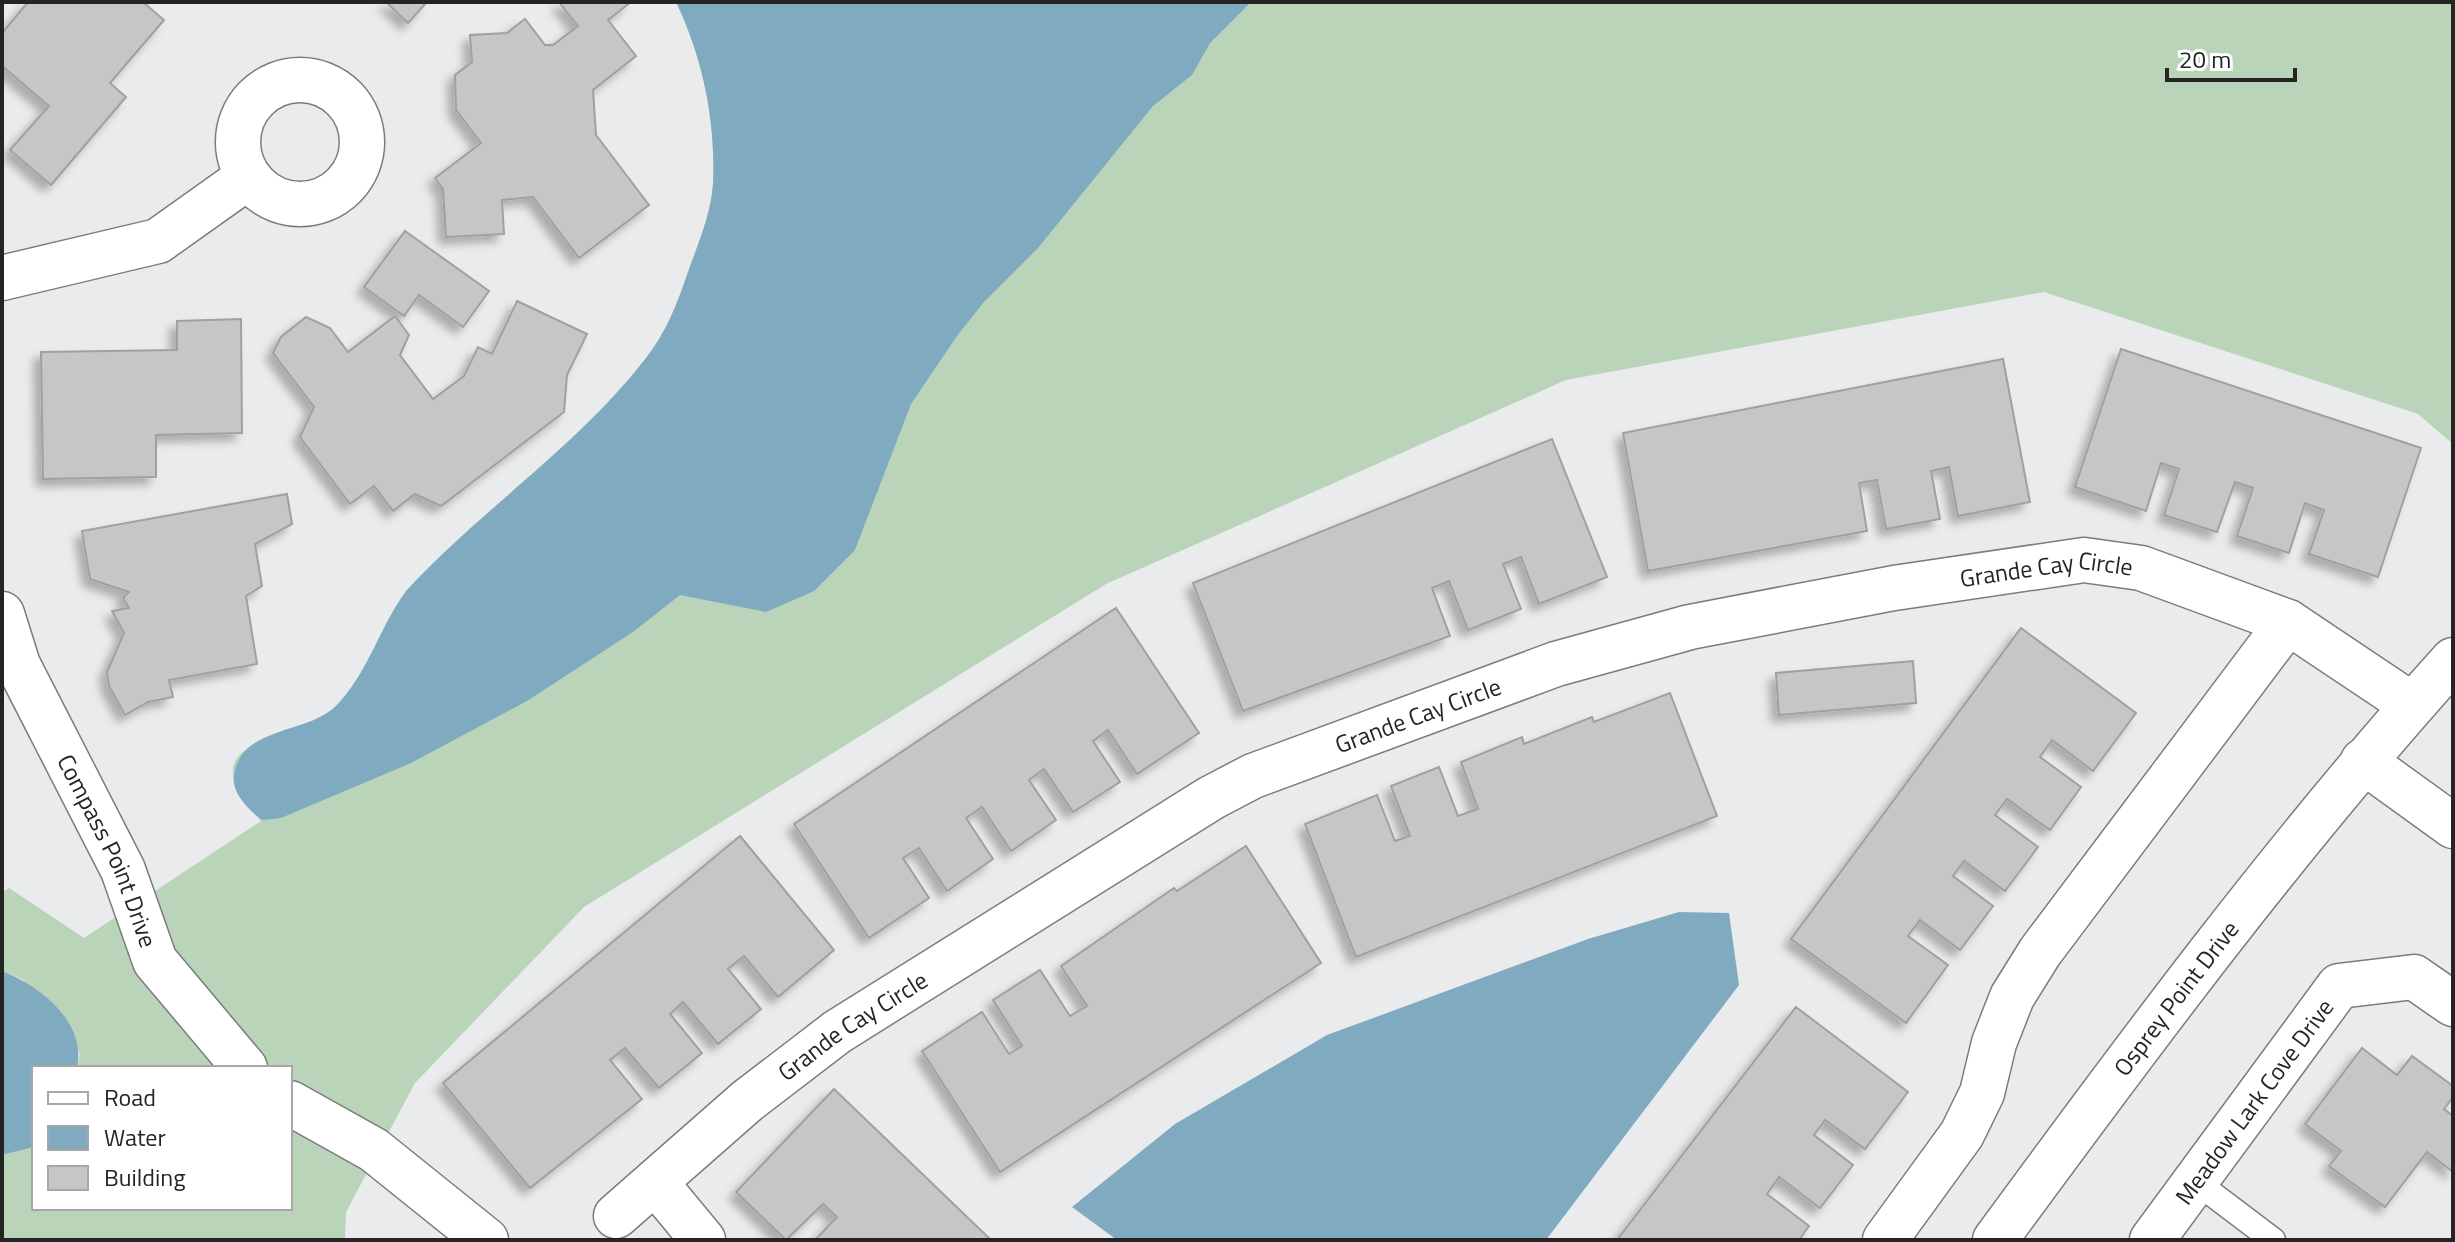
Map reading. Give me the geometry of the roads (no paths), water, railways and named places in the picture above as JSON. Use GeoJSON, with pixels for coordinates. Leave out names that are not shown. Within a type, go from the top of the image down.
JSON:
{"type":"FeatureCollection","features":[{"type":"Feature","properties":{"kind":"street"},"geometry":{"type":"LineString","coordinates":[[2,278],[158,241],[248,177]]}},
{"type":"Feature","properties":{"kind":"street","name":"Grande Cay Circle"},"geometry":{"type":"LineString","coordinates":[[616,1216],[747,1101],[837,1032],[1211,798],[1253,776],[1556,664],[1690,627],[1894,588],[2084,560],[2141,568],[2288,622],[2412,705]]}},
{"type":"Feature","properties":{"kind":"street","name":"Compass Point Drive"},"geometry":{"type":"LineString","coordinates":[[2,614],[18,665],[123,870],[155,961],[243,1066]]}},
{"type":"Feature","properties":{"kind":"street"},"geometry":{"type":"LineString","coordinates":[[1885,1240],[1962,1134],[1982,1093],[1994,1043],[2012,997],[2040,952],[2288,622]]}},
{"type":"Feature","properties":{"kind":"street","name":"Osprey Point Drive"},"geometry":{"type":"LineString","coordinates":[[1995,1240],[2224,934],[2363,761],[2453,660]]}},
{"type":"Feature","properties":{"kind":"street"},"geometry":{"type":"LineString","coordinates":[[2363,761],[2453,826]]}},
{"type":"Feature","properties":{"kind":"street","name":"Meadow Lark Cove Drive"},"geometry":{"type":"LineString","coordinates":[[2152,1240],[2339,986],[2414,977],[2453,1004]]}},
{"type":"Feature","properties":{"kind":"street"},"geometry":{"type":"LineString","coordinates":[[292,1104],[374,1150],[486,1240]]}},
{"type":"Feature","properties":{"kind":"street"},"geometry":{"type":"LineString","coordinates":[[655,1182],[703,1240]]}},
{"type":"Feature","properties":{"kind":"lane"},"geometry":{"type":"LineString","coordinates":[[2195,1181],[2273,1240]]}},
{"type":"Feature","properties":{"kind":"water"},"geometry":{"type":"Polygon","coordinates":[[[676,2],[1251,2],[1210,43],[1192,75],[1153,106],[1038,248],[983,303],[957,336],[911,404],[855,550],[814,591],[766,612],[680,595],[633,632],[527,701],[411,763],[281,818],[262,820],[247,806],[235,788],[234,775],[239,759],[249,747],[262,739],[309,722],[336,706],[357,679],[407,590],[466,532],[591,420],[646,358],[665,328],[704,229],[713,184],[712,137],[706,91],[694,45],[676,2]]]}},
{"type":"Feature","properties":{"kind":"water"},"geometry":{"type":"Polygon","coordinates":[[[1679,912],[1729,913],[1739,985],[1546,1240],[1117,1240],[1072,1207],[1175,1124],[1327,1035],[1588,939],[1679,912]]]}},
{"type":"Feature","properties":{"kind":"water"},"geometry":{"type":"Polygon","coordinates":[[[2,971],[31,986],[58,1008],[75,1036],[78,1051],[77,1066],[32,1066],[32,1148],[2,1155],[2,971]]]}}]}
